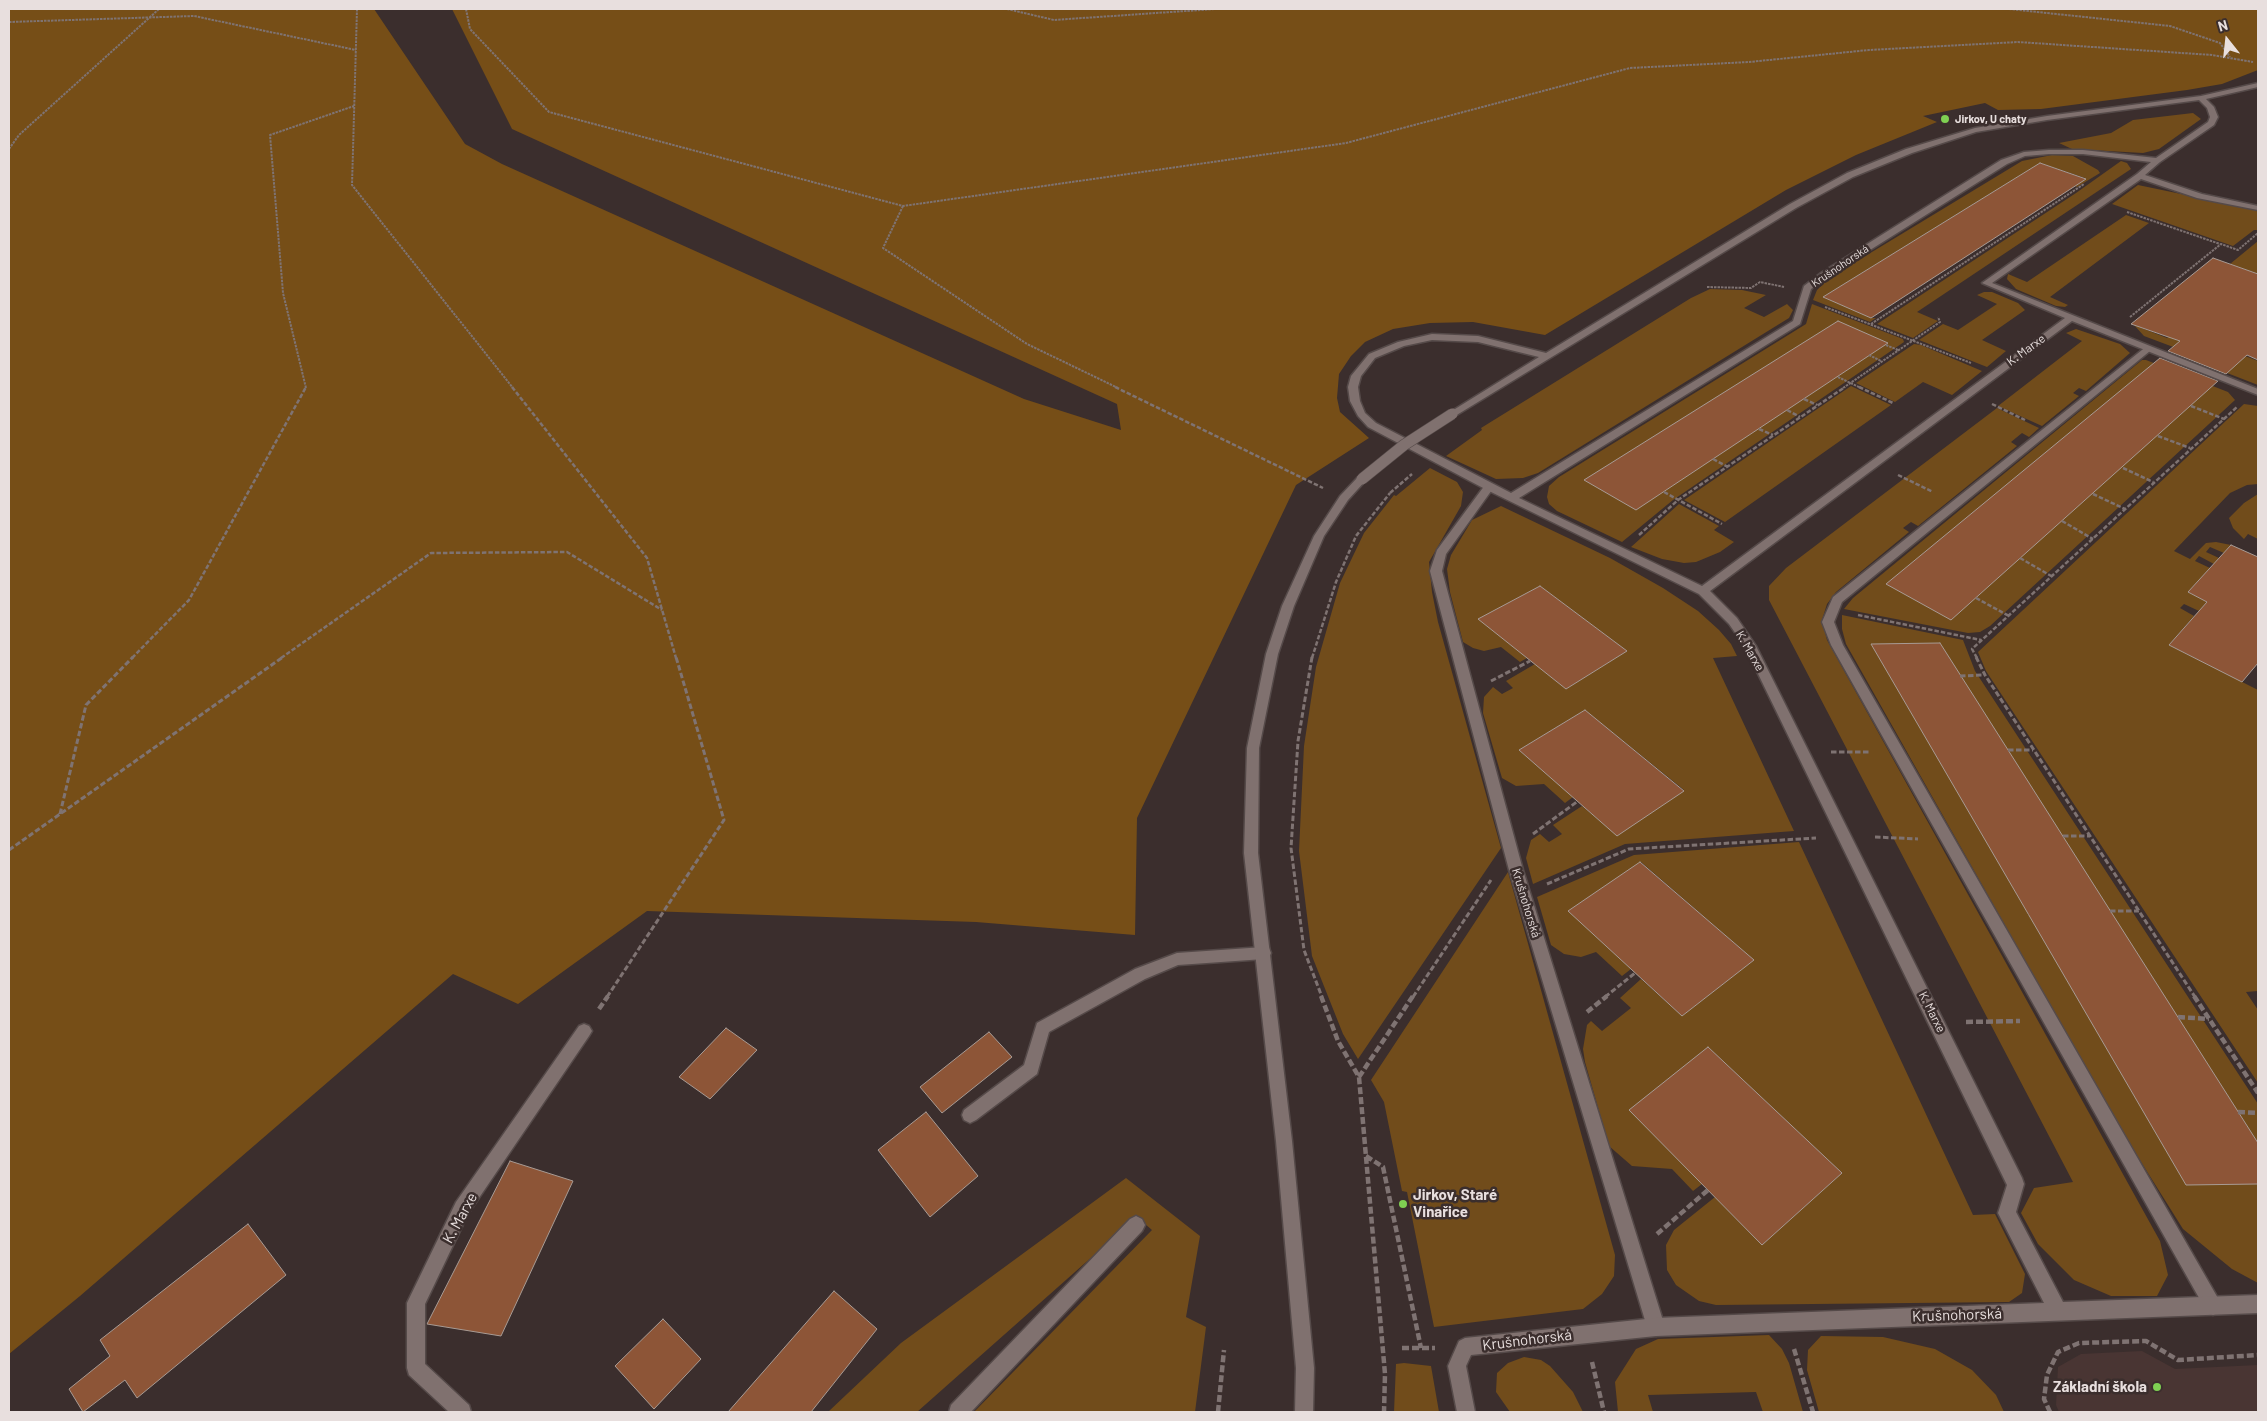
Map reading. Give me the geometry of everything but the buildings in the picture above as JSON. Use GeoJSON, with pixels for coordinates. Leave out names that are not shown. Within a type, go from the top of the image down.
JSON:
{"type":"FeatureCollection","features":[{"type":"Feature","properties":{"kind":"street"},"geometry":{"type":"LineString","coordinates":[[1304,1412],[1304,1358],[1264,953],[1251,853],[1253,748],[1272,654],[1288,606],[1319,536],[1344,498],[1362,479],[1404,445],[1452,414],[1793,206],[1850,175],[1909,151],[1975,130],[2201,98],[2258,85]]}},
{"type":"Feature","properties":{"kind":"street"},"geometry":{"type":"LineString","coordinates":[[2201,98],[2210,108],[2214,117],[2211,123],[2157,160],[2140,176],[2101,204],[1986,283],[2258,392]]}},
{"type":"Feature","properties":{"kind":"street","name":"Krušnohorská"},"geometry":{"type":"LineString","coordinates":[[1511,498],[1797,322],[1807,288],[1824,275],[2013,158],[2049,152],[2125,156],[2157,160]]}},
{"type":"Feature","properties":{"kind":"street"},"geometry":{"type":"LineString","coordinates":[[2140,176],[2200,196],[2258,208]]}},
{"type":"Feature","properties":{"kind":"street","name":"K. Marxe"},"geometry":{"type":"LineString","coordinates":[[2058,1311],[2007,1213],[2016,1184],[1937,1022],[1750,646],[1733,621],[1703,591],[2070,318]]}},
{"type":"Feature","properties":{"kind":"street"},"geometry":{"type":"LineString","coordinates":[[1548,356],[1478,339],[1432,337],[1401,344],[1372,356],[1356,376],[1353,387],[1355,401],[1361,414],[1372,425],[1489,487],[1703,591]]}},
{"type":"Feature","properties":{"kind":"street"},"geometry":{"type":"LineString","coordinates":[[2147,349],[1837,600],[1828,622],[1837,645],[2213,1306]]}},
{"type":"Feature","properties":{"kind":"street","name":"Krušnohorská"},"geometry":{"type":"LineString","coordinates":[[1489,487],[1441,553],[1436,571],[1523,894],[1656,1327]]}},
{"type":"Feature","properties":{"kind":"street"},"geometry":{"type":"LineString","coordinates":[[970,1114],[1031,1069],[1042,1028],[1140,974],[1177,959],[1264,953]]}},
{"type":"Feature","properties":{"kind":"street","name":"K. Marxe"},"geometry":{"type":"LineString","coordinates":[[462,1412],[416,1368],[416,1303],[462,1208],[584,1031]]}},
{"type":"Feature","properties":{"kind":"street"},"geometry":{"type":"LineString","coordinates":[[958,1412],[1136,1225]]}},
{"type":"Feature","properties":{"kind":"street","name":"Krušnohorská"},"geometry":{"type":"LineString","coordinates":[[1466,1412],[1457,1366],[1465,1347],[1656,1327],[2258,1304]]}},
{"type":"Feature","properties":{"kind":"path"},"geometry":{"type":"LineString","coordinates":[[9,149],[19,135],[147,17],[159,9]]}},
{"type":"Feature","properties":{"kind":"path"},"geometry":{"type":"LineString","coordinates":[[358,9],[352,186],[647,558],[724,820],[584,1031]]}},
{"type":"Feature","properties":{"kind":"path"},"geometry":{"type":"LineString","coordinates":[[466,9],[470,29],[549,112],[903,206],[1346,143],[1630,68],[1749,62],[1869,50],[2018,42],[2212,54],[2256,63]]}},
{"type":"Feature","properties":{"kind":"path"},"geometry":{"type":"LineString","coordinates":[[1007,9],[1054,20],[1215,9]]}},
{"type":"Feature","properties":{"kind":"path"},"geometry":{"type":"LineString","coordinates":[[2009,9],[2170,26],[2220,44],[2230,58]]}},
{"type":"Feature","properties":{"kind":"path"},"geometry":{"type":"LineString","coordinates":[[9,22],[194,16],[356,50]]}},
{"type":"Feature","properties":{"kind":"path"},"geometry":{"type":"LineString","coordinates":[[60,814],[86,704],[189,600],[306,388],[284,293],[270,135],[354,106]]}},
{"type":"Feature","properties":{"kind":"path"},"geometry":{"type":"LineString","coordinates":[[1871,324],[2125,156]]}},
{"type":"Feature","properties":{"kind":"path"},"geometry":{"type":"LineString","coordinates":[[2073,187],[2078,188]]}},
{"type":"Feature","properties":{"kind":"path"},"geometry":{"type":"LineString","coordinates":[[2070,193],[2238,250],[2258,232]]}},
{"type":"Feature","properties":{"kind":"path"},"geometry":{"type":"LineString","coordinates":[[903,206],[883,248],[1020,339],[1344,498]]}},
{"type":"Feature","properties":{"kind":"path"},"geometry":{"type":"LineString","coordinates":[[2252,237],[2258,240]]}},
{"type":"Feature","properties":{"kind":"path"},"geometry":{"type":"LineString","coordinates":[[1989,242],[1993,244]]}},
{"type":"Feature","properties":{"kind":"path"},"geometry":{"type":"LineString","coordinates":[[2109,333],[2220,244]]}},
{"type":"Feature","properties":{"kind":"path"},"geometry":{"type":"LineString","coordinates":[[1962,259],[1968,261]]}},
{"type":"Feature","properties":{"kind":"path"},"geometry":{"type":"LineString","coordinates":[[1713,282],[1705,287],[1751,288],[1760,282],[1805,295],[1871,324],[1958,358]]}},
{"type":"Feature","properties":{"kind":"path"},"geometry":{"type":"LineString","coordinates":[[1928,282],[1933,284]]}},
{"type":"Feature","properties":{"kind":"path"},"geometry":{"type":"LineString","coordinates":[[1892,305],[1897,307]]}},
{"type":"Feature","properties":{"kind":"path"},"geometry":{"type":"LineString","coordinates":[[1620,551],[1678,500],[1940,322],[1938,317]]}},
{"type":"Feature","properties":{"kind":"path"},"geometry":{"type":"LineString","coordinates":[[1886,345],[1899,350]]}},
{"type":"Feature","properties":{"kind":"path"},"geometry":{"type":"LineString","coordinates":[[1869,355],[1882,362]]}},
{"type":"Feature","properties":{"kind":"path"},"geometry":{"type":"LineString","coordinates":[[1838,376],[1893,403]]}},
{"type":"Feature","properties":{"kind":"path"},"geometry":{"type":"LineString","coordinates":[[1969,393],[2047,430]]}},
{"type":"Feature","properties":{"kind":"path"},"geometry":{"type":"LineString","coordinates":[[1804,399],[1817,406]]}},
{"type":"Feature","properties":{"kind":"path"},"geometry":{"type":"LineString","coordinates":[[2192,406],[2224,419]]}},
{"type":"Feature","properties":{"kind":"path"},"geometry":{"type":"LineString","coordinates":[[2238,406],[1972,649],[1985,675],[2258,1093]]}},
{"type":"Feature","properties":{"kind":"path"},"geometry":{"type":"LineString","coordinates":[[1787,410],[1800,417]]}},
{"type":"Feature","properties":{"kind":"path"},"geometry":{"type":"LineString","coordinates":[[1760,428],[1773,435]]}},
{"type":"Feature","properties":{"kind":"path"},"geometry":{"type":"LineString","coordinates":[[2158,436],[2190,448]]}},
{"type":"Feature","properties":{"kind":"path"},"geometry":{"type":"LineString","coordinates":[[1713,459],[1728,467]]}},
{"type":"Feature","properties":{"kind":"path"},"geometry":{"type":"LineString","coordinates":[[1875,463],[1955,504]]}},
{"type":"Feature","properties":{"kind":"path"},"geometry":{"type":"LineString","coordinates":[[2123,468],[2153,482]]}},
{"type":"Feature","properties":{"kind":"path"},"geometry":{"type":"LineString","coordinates":[[1664,492],[1722,524]]}},
{"type":"Feature","properties":{"kind":"path"},"geometry":{"type":"LineString","coordinates":[[1384,1412],[1385,1374],[1359,1077],[1338,1041],[1304,950],[1291,848],[1298,741],[1310,663],[1336,582],[1356,536],[1390,493]]}},
{"type":"Feature","properties":{"kind":"path"},"geometry":{"type":"LineString","coordinates":[[2092,494],[2125,509]]}},
{"type":"Feature","properties":{"kind":"path"},"geometry":{"type":"LineString","coordinates":[[2062,521],[2093,539]]}},
{"type":"Feature","properties":{"kind":"path"},"geometry":{"type":"LineString","coordinates":[[9,850],[431,553],[567,552],[662,610]]}},
{"type":"Feature","properties":{"kind":"path"},"geometry":{"type":"LineString","coordinates":[[2020,558],[2053,577]]}},
{"type":"Feature","properties":{"kind":"path"},"geometry":{"type":"LineString","coordinates":[[1976,598],[2009,616]]}},
{"type":"Feature","properties":{"kind":"path"},"geometry":{"type":"LineString","coordinates":[[1833,610],[1981,640]]}},
{"type":"Feature","properties":{"kind":"path"},"geometry":{"type":"LineString","coordinates":[[1469,693],[1530,661]]}},
{"type":"Feature","properties":{"kind":"path"},"geometry":{"type":"LineString","coordinates":[[1960,676],[1985,675]]}},
{"type":"Feature","properties":{"kind":"path"},"geometry":{"type":"LineString","coordinates":[[2008,750],[2034,750]]}},
{"type":"Feature","properties":{"kind":"path"},"geometry":{"type":"LineString","coordinates":[[1802,752],[1898,752]]}},
{"type":"Feature","properties":{"kind":"path"},"geometry":{"type":"LineString","coordinates":[[1359,1077],[1511,850],[1578,802]]}},
{"type":"Feature","properties":{"kind":"path"},"geometry":{"type":"LineString","coordinates":[[1523,894],[1629,849],[1843,836],[1947,840]]}},
{"type":"Feature","properties":{"kind":"path"},"geometry":{"type":"LineString","coordinates":[[2063,836],[2090,836]]}},
{"type":"Feature","properties":{"kind":"path"},"geometry":{"type":"LineString","coordinates":[[2110,911],[2140,911]]}},
{"type":"Feature","properties":{"kind":"path"},"geometry":{"type":"LineString","coordinates":[[1565,1030],[1635,973]]}},
{"type":"Feature","properties":{"kind":"path"},"geometry":{"type":"LineString","coordinates":[[2178,1018],[2210,1019]]}},
{"type":"Feature","properties":{"kind":"path"},"geometry":{"type":"LineString","coordinates":[[1937,1022],[2050,1020]]}},
{"type":"Feature","properties":{"kind":"path"},"geometry":{"type":"LineString","coordinates":[[2238,1112],[2258,1112]]}},
{"type":"Feature","properties":{"kind":"path"},"geometry":{"type":"LineString","coordinates":[[1366,1156],[1383,1166],[1422,1348]]}},
{"type":"Feature","properties":{"kind":"path"},"geometry":{"type":"LineString","coordinates":[[1634,1254],[1708,1190]]}},
{"type":"Feature","properties":{"kind":"path"},"geometry":{"type":"LineString","coordinates":[[1786,1322],[1812,1412]]}},
{"type":"Feature","properties":{"kind":"path"},"geometry":{"type":"LineString","coordinates":[[1585,1333],[1604,1412]]}},
{"type":"Feature","properties":{"kind":"path"},"geometry":{"type":"LineString","coordinates":[[2050,1412],[2044,1399],[2047,1375],[2058,1352],[2079,1343],[2146,1341],[2178,1360],[2258,1355]]}},
{"type":"Feature","properties":{"kind":"path"},"geometry":{"type":"LineString","coordinates":[[1218,1412],[1224,1350]]}},
{"type":"Feature","properties":{"kind":"shaded area"},"geometry":{"type":"Polygon","coordinates":[[[9,9],[374,9],[465,144],[502,164],[1024,399],[1121,430],[1117,404],[512,129],[452,9],[2258,9],[2258,70],[2222,84],[2187,90],[2041,109],[1998,110],[1985,103],[1923,116],[1937,122],[1856,155],[1786,190],[1545,335],[1473,322],[1430,323],[1393,329],[1365,342],[1351,356],[1339,374],[1337,398],[1340,412],[1369,438],[1296,485],[1137,818],[1135,935],[976,922],[647,911],[518,1004],[453,974],[80,1296],[9,1354],[9,9]]]}},
{"type":"Feature","properties":{"kind":"shaded area"},"geometry":{"type":"Polygon","coordinates":[[[2193,113],[2201,119],[2159,149],[2143,153],[2072,149],[2059,143],[2111,133],[2133,120],[2193,113]]]}},
{"type":"Feature","properties":{"kind":"shaded area"},"geometry":{"type":"Polygon","coordinates":[[[2052,155],[2073,156],[2100,173],[2077,187],[2075,186],[2085,178],[2040,163],[1823,297],[1871,318],[1876,318],[1870,322],[1813,300],[1817,290],[1826,281],[1867,255],[2022,161],[2052,155]]]}},
{"type":"Feature","properties":{"kind":"shaded area"},"geometry":{"type":"Polygon","coordinates":[[[2121,161],[2127,163],[2131,169],[1917,312],[1938,321],[1913,338],[1877,324],[2076,193],[2121,161]]]}},
{"type":"Feature","properties":{"kind":"shaded area"},"geometry":{"type":"Polygon","coordinates":[[[2138,185],[2258,210],[2258,230],[2254,230],[2233,246],[2112,204],[2138,185]]]}},
{"type":"Feature","properties":{"kind":"shaded area"},"geometry":{"type":"Polygon","coordinates":[[[2126,215],[2149,223],[2050,297],[2068,305],[2065,307],[2056,306],[2016,289],[2007,279],[2008,274],[2027,282],[2126,215]]]}},
{"type":"Feature","properties":{"kind":"shaded area"},"geometry":{"type":"Polygon","coordinates":[[[2258,241],[2258,274],[2230,264],[2258,241]]]}},
{"type":"Feature","properties":{"kind":"shaded area"},"geometry":{"type":"Polygon","coordinates":[[[1710,289],[1742,290],[1766,295],[1744,308],[1764,317],[1787,304],[1793,310],[1789,318],[1538,473],[1523,478],[1496,479],[1446,456],[1482,430],[1481,428],[1691,298],[1710,289]]]}},
{"type":"Feature","properties":{"kind":"shaded area"},"geometry":{"type":"Polygon","coordinates":[[[1984,292],[1992,292],[2018,303],[2025,310],[1982,340],[2006,351],[1987,367],[1919,340],[1943,324],[1958,330],[1997,304],[1977,295],[1984,292]]]}},
{"type":"Feature","properties":{"kind":"shaded area"},"geometry":{"type":"Polygon","coordinates":[[[1812,304],[1903,339],[1904,342],[1673,500],[1622,542],[1557,511],[1549,504],[1547,497],[1549,486],[1559,477],[1806,324],[1812,304]]]}},
{"type":"Feature","properties":{"kind":"shaded area"},"geometry":{"type":"Polygon","coordinates":[[[2134,325],[2167,338],[2177,330],[2191,335],[2176,348],[2144,336],[2134,325]]]}},
{"type":"Feature","properties":{"kind":"shaded area"},"geometry":{"type":"Polygon","coordinates":[[[2076,329],[2120,344],[2130,353],[2086,391],[2079,388],[2073,393],[2079,396],[2042,426],[1998,406],[2082,341],[2066,333],[2076,329]]]}},
{"type":"Feature","properties":{"kind":"shaded area"},"geometry":{"type":"Polygon","coordinates":[[[2204,340],[2258,361],[2258,385],[2186,357],[2204,340]]]}},
{"type":"Feature","properties":{"kind":"shaded area"},"geometry":{"type":"Polygon","coordinates":[[[1914,344],[1921,345],[1982,371],[1952,395],[1923,382],[1895,402],[1856,383],[1914,344]]]}},
{"type":"Feature","properties":{"kind":"shaded area"},"geometry":{"type":"Polygon","coordinates":[[[2142,360],[2228,392],[2235,400],[1990,626],[1980,632],[1968,633],[1844,609],[1853,598],[2142,360]]]}},
{"type":"Feature","properties":{"kind":"shaded area"},"geometry":{"type":"Polygon","coordinates":[[[1851,386],[1891,405],[1725,522],[1684,500],[1851,386]]]}},
{"type":"Feature","properties":{"kind":"shaded area"},"geometry":{"type":"Polygon","coordinates":[[[2244,404],[2258,406],[2258,484],[2247,485],[2230,493],[2174,551],[2190,559],[2206,543],[2216,542],[2231,545],[2224,553],[2210,547],[2206,552],[2219,558],[2214,564],[2199,556],[2195,561],[2210,568],[2188,592],[2207,602],[2199,611],[2184,604],[2180,608],[2194,616],[2169,645],[2258,690],[2258,991],[2246,992],[2258,1010],[2258,1083],[1986,671],[1978,652],[2244,404]]]}},
{"type":"Feature","properties":{"kind":"shaded area"},"geometry":{"type":"Polygon","coordinates":[[[1997,408],[2039,428],[2029,437],[2022,433],[2011,442],[2017,446],[1918,526],[1911,522],[1903,528],[1909,532],[1836,592],[1827,604],[1822,620],[1827,640],[2160,1241],[2168,1275],[2157,1296],[2111,1296],[2074,1280],[2038,1244],[2021,1213],[2034,1188],[2073,1182],[1769,600],[1769,586],[1786,568],[1997,408]]]}},
{"type":"Feature","properties":{"kind":"shaded area"},"geometry":{"type":"Polygon","coordinates":[[[1430,468],[1457,482],[1463,492],[1461,506],[1429,562],[1432,592],[1438,622],[1501,848],[1358,1059],[1343,1034],[1312,956],[1299,851],[1304,746],[1316,667],[1340,583],[1364,533],[1394,495],[1396,496],[1430,468]]]}},
{"type":"Feature","properties":{"kind":"shaded area"},"geometry":{"type":"Polygon","coordinates":[[[2258,494],[2258,539],[2248,534],[2244,539],[2233,528],[2229,518],[2244,503],[2258,494]]]}},
{"type":"Feature","properties":{"kind":"shaded area"},"geometry":{"type":"Polygon","coordinates":[[[1679,504],[1719,526],[1714,530],[1734,542],[1720,552],[1696,562],[1684,563],[1662,559],[1631,547],[1679,504]]]}},
{"type":"Feature","properties":{"kind":"shaded area"},"geometry":{"type":"Polygon","coordinates":[[[1501,506],[1610,558],[1663,588],[1698,611],[1719,630],[1731,644],[1737,656],[1713,658],[1794,831],[1625,844],[1533,884],[1526,858],[1531,840],[1540,834],[1549,842],[1562,834],[1553,825],[1582,806],[1617,835],[1684,790],[1585,710],[1519,750],[1573,797],[1565,803],[1544,784],[1516,786],[1502,778],[1483,713],[1484,697],[1493,687],[1502,694],[1513,688],[1506,681],[1535,664],[1566,689],[1627,651],[1540,586],[1479,619],[1527,658],[1520,662],[1501,647],[1484,651],[1473,648],[1463,642],[1450,592],[1447,569],[1451,555],[1472,520],[1501,506]]]}},
{"type":"Feature","properties":{"kind":"shaded area"},"geometry":{"type":"Polygon","coordinates":[[[1842,615],[1963,640],[1975,671],[2258,1104],[2258,1283],[2232,1269],[2183,1229],[2116,1122],[1846,644],[1842,629],[1842,615]]]}},
{"type":"Feature","properties":{"kind":"shaded area"},"geometry":{"type":"Polygon","coordinates":[[[1799,842],[1973,1215],[1995,1214],[2025,1274],[2022,1293],[2009,1302],[1716,1305],[1699,1301],[1676,1285],[1667,1270],[1666,1245],[1674,1230],[1715,1197],[1762,1245],[1842,1173],[1708,1047],[1702,1184],[1693,1191],[1672,1169],[1632,1166],[1609,1146],[1585,1062],[1583,1049],[1587,1025],[1591,1021],[1602,1031],[1631,1008],[1620,998],[1641,979],[1682,1016],[1754,960],[1641,862],[1569,911],[1631,969],[1622,976],[1596,952],[1581,957],[1564,954],[1551,945],[1537,897],[1634,855],[1799,842]]]}},
{"type":"Feature","properties":{"kind":"shaded area"},"geometry":{"type":"Polygon","coordinates":[[[1508,872],[1615,1255],[1614,1276],[1602,1294],[1583,1309],[1434,1327],[1407,1192],[1402,1191],[1384,1102],[1371,1080],[1508,872]]]}},
{"type":"Feature","properties":{"kind":"shaded area"},"geometry":{"type":"Polygon","coordinates":[[[1126,1178],[1200,1236],[1186,1317],[1206,1327],[1195,1412],[974,1412],[1152,1230],[1137,1217],[917,1412],[828,1412],[901,1343],[1126,1178]]]}},
{"type":"Feature","properties":{"kind":"shaded area"},"geometry":{"type":"Polygon","coordinates":[[[1769,1335],[1782,1349],[1789,1363],[1803,1412],[1763,1412],[1756,1392],[1648,1395],[1653,1412],[1618,1412],[1615,1382],[1636,1349],[1658,1339],[1769,1335]]]}},
{"type":"Feature","properties":{"kind":"shaded area"},"geometry":{"type":"Polygon","coordinates":[[[1821,1336],[1883,1337],[1935,1349],[1972,1370],[1996,1395],[2004,1412],[1819,1412],[1807,1370],[1808,1350],[1821,1336]]]}},
{"type":"Feature","properties":{"kind":"shaded area","name":"Základní škola"},"geometry":{"type":"Polygon","coordinates":[[[2142,1351],[2175,1369],[2258,1365],[2258,1412],[2059,1412],[2056,1405],[2058,1367],[2081,1354],[2142,1351]]]}},
{"type":"Feature","properties":{"kind":"shaded area"},"geometry":{"type":"Polygon","coordinates":[[[1524,1357],[1541,1360],[1550,1366],[1573,1392],[1583,1412],[1510,1412],[1496,1392],[1497,1373],[1508,1363],[1524,1357]]]}},
{"type":"Feature","properties":{"kind":"shaded area"},"geometry":{"type":"Polygon","coordinates":[[[1396,1364],[1431,1366],[1439,1412],[1394,1412],[1396,1364]]]}},
{"type":"Feature","properties":{"kind":"place","name":"Jirkov, U chaty"},"geometry":{"type":"Point","coordinates":[1945,119]}},
{"type":"Feature","properties":{"kind":"place","name":"Jirkov, Staré Vinařice"},"geometry":{"type":"Point","coordinates":[1403,1204]}},
{"type":"Feature","properties":{"kind":"place","name":"Základní škola"},"geometry":{"type":"Point","coordinates":[2157,1387]}}]}
